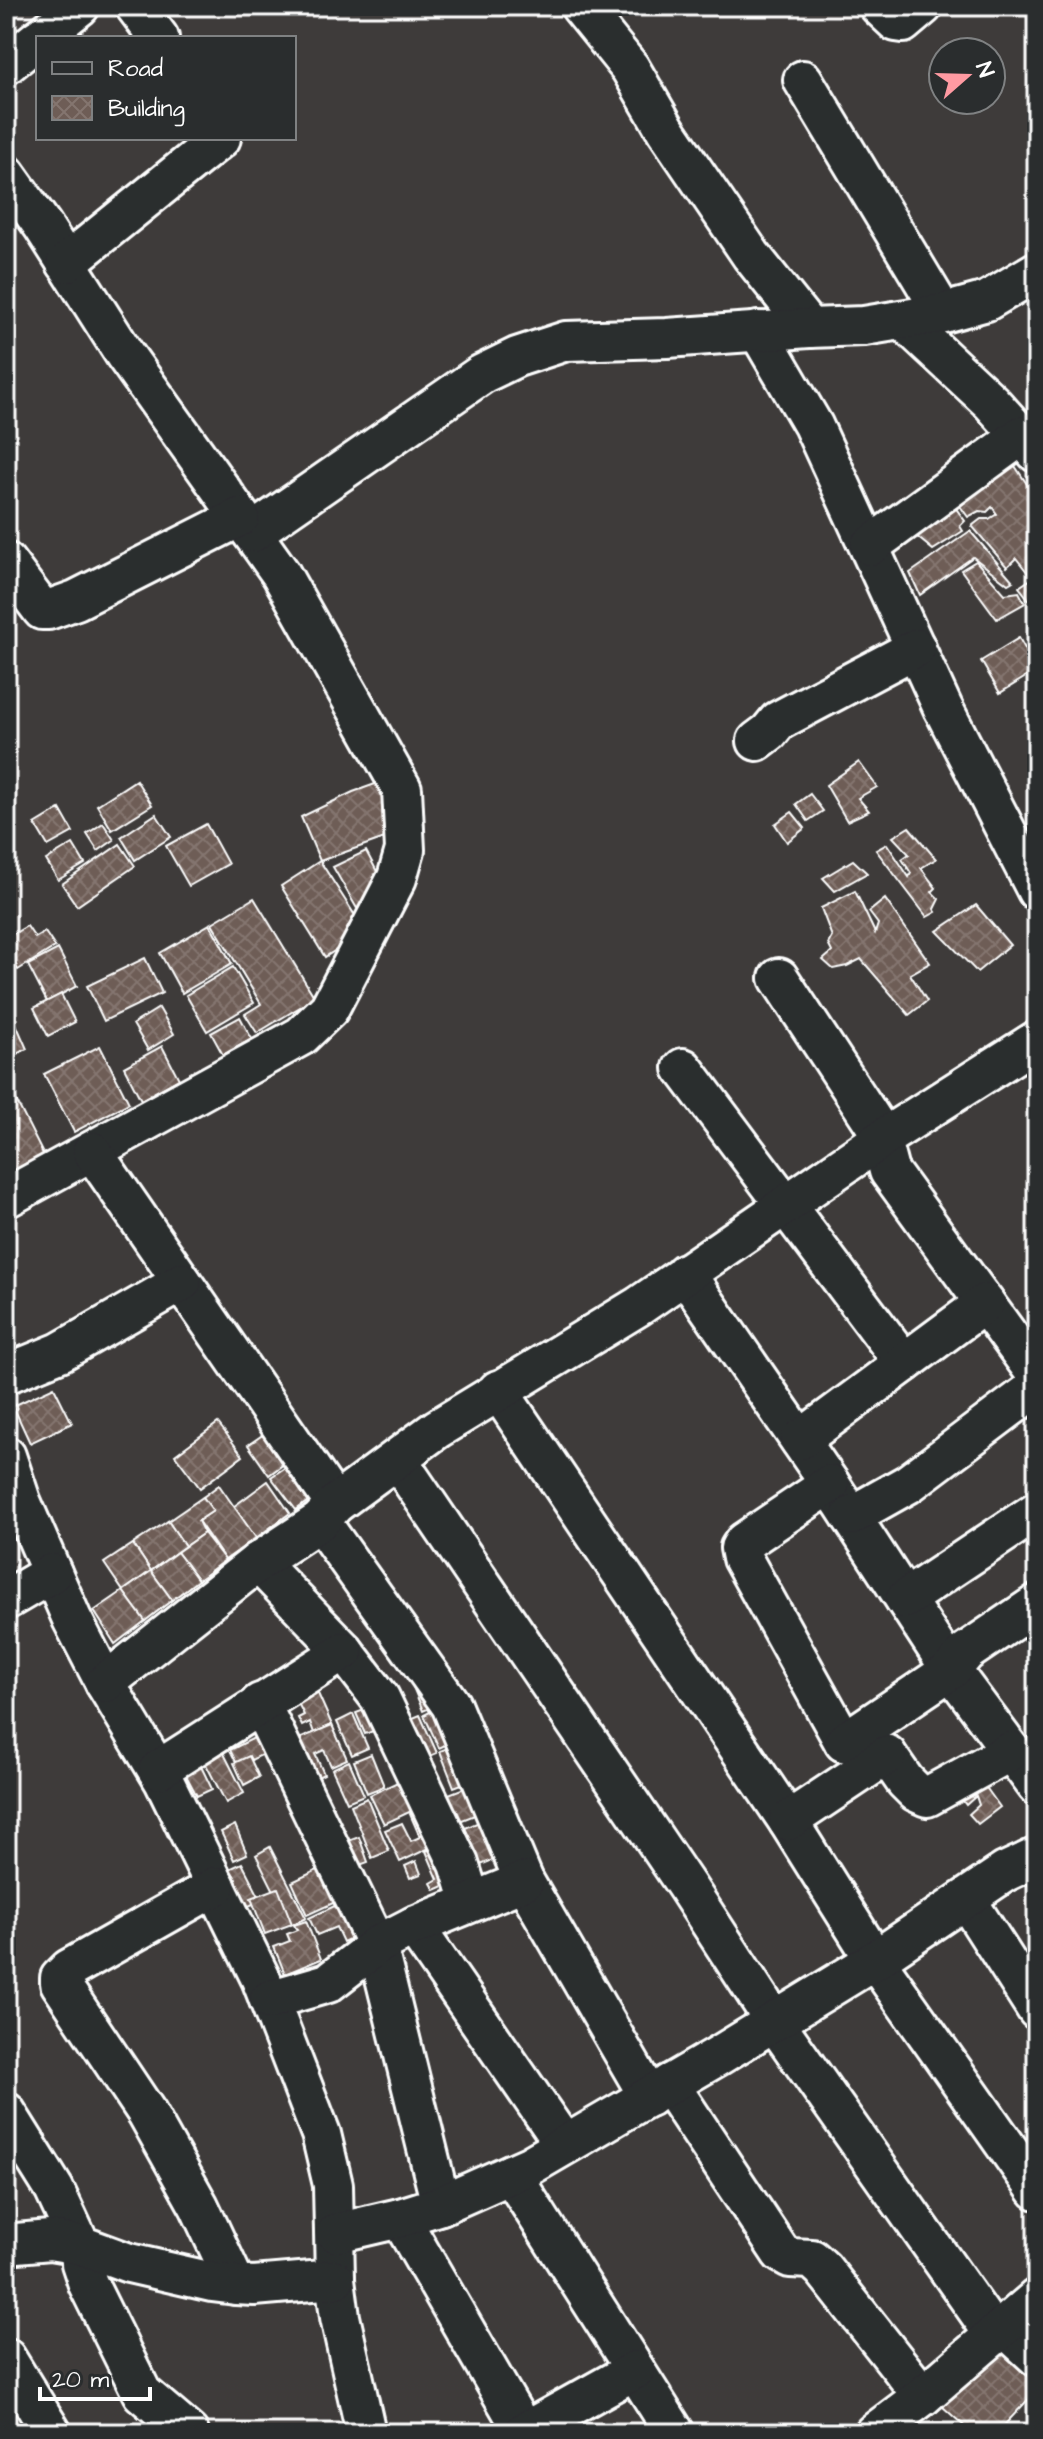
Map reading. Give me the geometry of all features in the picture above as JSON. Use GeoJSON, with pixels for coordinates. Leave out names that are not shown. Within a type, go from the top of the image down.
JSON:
{"type":"FeatureCollection","features":[{"type":"Feature","properties":{"kind":"street"},"geometry":{"type":"LineString","coordinates":[[43,36],[80,6]]}},
{"type":"Feature","properties":{"kind":"street"},"geometry":{"type":"LineString","coordinates":[[135,6],[158,36]]}},
{"type":"Feature","properties":{"kind":"street"},"geometry":{"type":"LineString","coordinates":[[580,6],[630,68],[666,130],[751,255],[809,328]]}},
{"type":"Feature","properties":{"kind":"street"},"geometry":{"type":"LineString","coordinates":[[879,6],[896,22],[903,23],[923,6]]}},
{"type":"Feature","properties":{"kind":"street"},"geometry":{"type":"LineString","coordinates":[[6,65],[36,41]]}},
{"type":"Feature","properties":{"kind":"street"},"geometry":{"type":"LineString","coordinates":[[803,80],[943,313]]}},
{"type":"Feature","properties":{"kind":"street"},"geometry":{"type":"LineString","coordinates":[[66,263],[219,140]]}},
{"type":"Feature","properties":{"kind":"street"},"geometry":{"type":"LineString","coordinates":[[6,174],[125,355],[281,574],[402,789],[405,850],[397,878],[329,1009],[301,1036],[6,1198]]}},
{"type":"Feature","properties":{"kind":"street"},"geometry":{"type":"LineString","coordinates":[[6,562],[42,610],[76,600],[246,525],[482,374],[517,357],[566,341],[864,326],[943,313],[987,301],[1037,271]]}},
{"type":"Feature","properties":{"kind":"street"},"geometry":{"type":"LineString","coordinates":[[870,546],[1030,444],[991,402],[903,320]]}},
{"type":"Feature","properties":{"kind":"street"},"geometry":{"type":"LineString","coordinates":[[758,331],[813,425],[943,708],[1037,891]]}},
{"type":"Feature","properties":{"kind":"street"},"geometry":{"type":"LineString","coordinates":[[757,741],[778,721],[916,648]]}},
{"type":"Feature","properties":{"kind":"street"},"geometry":{"type":"LineString","coordinates":[[779,978],[878,1129],[889,1171],[1037,1375]]}},
{"type":"Feature","properties":{"kind":"street"},"geometry":{"type":"LineString","coordinates":[[105,1683],[258,1562],[437,1429],[639,1306],[784,1204],[1037,1040]]}},
{"type":"Feature","properties":{"kind":"street"},"geometry":{"type":"LineString","coordinates":[[683,1068],[904,1363]]}},
{"type":"Feature","properties":{"kind":"street"},"geometry":{"type":"LineString","coordinates":[[92,1151],[182,1282],[451,1705],[524,1881],[659,2090],[781,2253],[790,2258],[812,2259],[823,2269],[920,2413]]}},
{"type":"Feature","properties":{"kind":"street"},"geometry":{"type":"LineString","coordinates":[[685,1273],[830,1484],[951,1670],[1037,1786]]}},
{"type":"Feature","properties":{"kind":"street"},"geometry":{"type":"LineString","coordinates":[[6,1374],[60,1352],[182,1282]]}},
{"type":"Feature","properties":{"kind":"street"},"geometry":{"type":"LineString","coordinates":[[800,1440],[985,1303]]}},
{"type":"Feature","properties":{"kind":"street"},"geometry":{"type":"LineString","coordinates":[[851,1516],[908,1484],[1037,1387]]}},
{"type":"Feature","properties":{"kind":"street"},"geometry":{"type":"LineString","coordinates":[[498,1390],[788,1821],[875,1960],[1037,2190]]}},
{"type":"Feature","properties":{"kind":"street"},"geometry":{"type":"LineString","coordinates":[[397,1459],[685,1884],[774,2021],[998,2330],[1037,2357]]}},
{"type":"Feature","properties":{"kind":"street"},"geometry":{"type":"LineString","coordinates":[[7,1465],[72,1619],[105,1683],[158,1770],[261,1979],[321,2134],[333,2185],[335,2279],[340,2317],[366,2433]]}},
{"type":"Feature","properties":{"kind":"street"},"geometry":{"type":"LineString","coordinates":[[830,1484],[744,1542],[740,1548],[742,1558],[844,1742],[887,1755],[905,1781],[916,1792],[927,1797],[1011,1751]]}},
{"type":"Feature","properties":{"kind":"street"},"geometry":{"type":"LineString","coordinates":[[905,1599],[1037,1511]]}},
{"type":"Feature","properties":{"kind":"street"},"geometry":{"type":"LineString","coordinates":[[258,1562],[344,1651],[380,1698],[459,1864],[471,1902]]}},
{"type":"Feature","properties":{"kind":"street"},"geometry":{"type":"LineString","coordinates":[[6,1600],[52,1573]]}},
{"type":"Feature","properties":{"kind":"street"},"geometry":{"type":"LineString","coordinates":[[844,1742],[951,1670],[966,1652],[1037,1604]]}},
{"type":"Feature","properties":{"kind":"street"},"geometry":{"type":"LineString","coordinates":[[158,1770],[344,1651]]}},
{"type":"Feature","properties":{"kind":"street"},"geometry":{"type":"LineString","coordinates":[[260,1703],[377,1945],[441,2205]]}},
{"type":"Feature","properties":{"kind":"street"},"geometry":{"type":"LineString","coordinates":[[788,1821],[887,1755]]}},
{"type":"Feature","properties":{"kind":"street"},"geometry":{"type":"LineString","coordinates":[[336,2233],[441,2205],[531,2165],[875,1960],[1005,1872],[1037,1857]]}},
{"type":"Feature","properties":{"kind":"street"},"geometry":{"type":"LineString","coordinates":[[269,2000],[328,1983],[377,1945],[414,1926],[524,1881]]}},
{"type":"Feature","properties":{"kind":"street"},"geometry":{"type":"LineString","coordinates":[[216,1886],[69,1969],[60,1978],[60,1983],[147,2113],[199,2206],[236,2285]]}},
{"type":"Feature","properties":{"kind":"street"},"geometry":{"type":"LineString","coordinates":[[966,1899],[1037,2010]]}},
{"type":"Feature","properties":{"kind":"street"},"geometry":{"type":"LineString","coordinates":[[414,1926],[564,2144]]}},
{"type":"Feature","properties":{"kind":"street"},"geometry":{"type":"LineString","coordinates":[[6,2112],[54,2189],[80,2245],[81,2263],[88,2284],[142,2393],[189,2433]]}},
{"type":"Feature","properties":{"kind":"street"},"geometry":{"type":"LineString","coordinates":[[511,2174],[675,2433]]}},
{"type":"Feature","properties":{"kind":"street"},"geometry":{"type":"LineString","coordinates":[[400,2218],[523,2432],[635,2370]]}},
{"type":"Feature","properties":{"kind":"street"},"geometry":{"type":"LineString","coordinates":[[6,2244],[50,2240],[80,2245],[129,2263],[236,2285],[335,2279]]}},
{"type":"Feature","properties":{"kind":"street"},"geometry":{"type":"LineString","coordinates":[[874,2433],[920,2413],[998,2330],[1037,2298]]}},
{"type":"Feature","properties":{"kind":"street"},"geometry":{"type":"LineString","coordinates":[[6,2358],[52,2433]]}},
{"type":"Feature","properties":{"kind":"building"},"geometry":{"type":"Polygon","coordinates":[[[1013,463],[1037,499],[1037,505],[1028,515],[1037,529],[1037,558],[1033,560],[1037,571],[1028,573],[1016,558],[1007,567],[972,526],[981,519],[997,514],[992,507],[987,512],[979,511],[968,517],[960,506],[1013,463]]]}},
{"type":"Feature","properties":{"kind":"building"},"geometry":{"type":"Polygon","coordinates":[[[955,507],[965,521],[960,526],[963,531],[933,550],[916,536],[955,507]]]}},
{"type":"Feature","properties":{"kind":"building"},"geometry":{"type":"Polygon","coordinates":[[[970,531],[1013,581],[1008,584],[973,557],[920,595],[910,573],[970,531]]]}},
{"type":"Feature","properties":{"kind":"building"},"geometry":{"type":"Polygon","coordinates":[[[976,561],[1005,594],[1019,592],[1025,603],[997,619],[961,570],[976,561]]]}},
{"type":"Feature","properties":{"kind":"building"},"geometry":{"type":"Polygon","coordinates":[[[1037,575],[1037,597],[1030,601],[1019,587],[1037,575]]]}},
{"type":"Feature","properties":{"kind":"building"},"geometry":{"type":"Polygon","coordinates":[[[1019,638],[1037,670],[1000,693],[981,661],[1019,638]]]}},
{"type":"Feature","properties":{"kind":"building"},"geometry":{"type":"Polygon","coordinates":[[[859,762],[877,787],[858,798],[869,811],[847,821],[826,785],[859,762]]]}},
{"type":"Feature","properties":{"kind":"building"},"geometry":{"type":"Polygon","coordinates":[[[389,779],[396,834],[320,861],[301,817],[389,779]]]}},
{"type":"Feature","properties":{"kind":"building"},"geometry":{"type":"Polygon","coordinates":[[[136,780],[152,805],[112,830],[97,805],[136,780]]]}},
{"type":"Feature","properties":{"kind":"building"},"geometry":{"type":"Polygon","coordinates":[[[810,794],[823,811],[808,821],[796,804],[810,794]]]}},
{"type":"Feature","properties":{"kind":"building"},"geometry":{"type":"Polygon","coordinates":[[[60,809],[73,832],[48,846],[35,824],[60,809]]]}},
{"type":"Feature","properties":{"kind":"building"},"geometry":{"type":"Polygon","coordinates":[[[792,812],[805,828],[787,842],[775,824],[792,812]]]}},
{"type":"Feature","properties":{"kind":"building"},"geometry":{"type":"Polygon","coordinates":[[[156,814],[171,837],[135,860],[121,837],[156,814]]]}},
{"type":"Feature","properties":{"kind":"building"},"geometry":{"type":"Polygon","coordinates":[[[103,823],[114,840],[98,851],[87,834],[103,823]]]}},
{"type":"Feature","properties":{"kind":"building"},"geometry":{"type":"Polygon","coordinates":[[[206,824],[228,864],[189,886],[166,846],[206,824]]]}},
{"type":"Feature","properties":{"kind":"building"},"geometry":{"type":"Polygon","coordinates":[[[909,827],[936,859],[921,868],[936,888],[932,892],[939,899],[934,909],[936,912],[927,917],[876,850],[887,844],[909,877],[911,873],[902,859],[909,854],[893,837],[909,827]]]}},
{"type":"Feature","properties":{"kind":"building"},"geometry":{"type":"Polygon","coordinates":[[[73,844],[85,864],[58,880],[46,860],[73,844]]]}},
{"type":"Feature","properties":{"kind":"building"},"geometry":{"type":"Polygon","coordinates":[[[120,844],[135,866],[77,906],[62,884],[120,844]]]}},
{"type":"Feature","properties":{"kind":"building"},"geometry":{"type":"Polygon","coordinates":[[[366,851],[389,894],[363,919],[333,867],[366,851]]]}},
{"type":"Feature","properties":{"kind":"building"},"geometry":{"type":"Polygon","coordinates":[[[853,860],[867,873],[835,891],[823,878],[853,860]]]}},
{"type":"Feature","properties":{"kind":"building"},"geometry":{"type":"Polygon","coordinates":[[[320,861],[365,931],[325,957],[281,886],[320,861]]]}},
{"type":"Feature","properties":{"kind":"building"},"geometry":{"type":"Polygon","coordinates":[[[855,891],[875,933],[878,924],[869,912],[885,899],[930,963],[910,974],[927,1001],[909,1015],[861,959],[833,969],[823,960],[832,952],[828,944],[832,937],[821,908],[855,891]]]}},
{"type":"Feature","properties":{"kind":"building"},"geometry":{"type":"Polygon","coordinates":[[[254,898],[315,998],[257,1033],[245,1014],[261,1004],[212,923],[254,898]]]}},
{"type":"Feature","properties":{"kind":"building"},"geometry":{"type":"Polygon","coordinates":[[[976,905],[1010,945],[977,972],[937,931],[976,905]]]}},
{"type":"Feature","properties":{"kind":"building"},"geometry":{"type":"Polygon","coordinates":[[[210,924],[232,964],[182,993],[160,953],[210,924]]]}},
{"type":"Feature","properties":{"kind":"building"},"geometry":{"type":"Polygon","coordinates":[[[27,926],[35,938],[45,932],[55,947],[18,970],[6,951],[6,938],[27,926]]]}},
{"type":"Feature","properties":{"kind":"building"},"geometry":{"type":"Polygon","coordinates":[[[58,949],[77,986],[47,1002],[28,965],[58,949]]]}},
{"type":"Feature","properties":{"kind":"building"},"geometry":{"type":"Polygon","coordinates":[[[145,958],[162,993],[104,1021],[87,986],[145,958]]]}},
{"type":"Feature","properties":{"kind":"building"},"geometry":{"type":"Polygon","coordinates":[[[233,967],[254,1003],[207,1031],[186,995],[233,967]]]}},
{"type":"Feature","properties":{"kind":"building"},"geometry":{"type":"Polygon","coordinates":[[[61,994],[75,1022],[48,1036],[34,1008],[61,994]]]}},
{"type":"Feature","properties":{"kind":"building"},"geometry":{"type":"Polygon","coordinates":[[[6,1001],[27,1049],[6,1059],[6,1001]]]}},
{"type":"Feature","properties":{"kind":"building"},"geometry":{"type":"Polygon","coordinates":[[[159,1008],[174,1034],[148,1050],[133,1024],[159,1008]]]}},
{"type":"Feature","properties":{"kind":"building"},"geometry":{"type":"Polygon","coordinates":[[[240,1017],[252,1039],[223,1055],[211,1033],[240,1017]]]}},
{"type":"Feature","properties":{"kind":"building"},"geometry":{"type":"Polygon","coordinates":[[[100,1046],[129,1103],[74,1132],[44,1074],[100,1046]]]}},
{"type":"Feature","properties":{"kind":"building"},"geometry":{"type":"Polygon","coordinates":[[[162,1046],[179,1079],[141,1100],[124,1067],[162,1046]]]}},
{"type":"Feature","properties":{"kind":"building"},"geometry":{"type":"Polygon","coordinates":[[[9,1086],[44,1156],[6,1175],[6,1087],[9,1086]]]}},
{"type":"Feature","properties":{"kind":"building"},"geometry":{"type":"Polygon","coordinates":[[[54,1387],[72,1423],[30,1443],[13,1406],[54,1387]]]}},
{"type":"Feature","properties":{"kind":"building"},"geometry":{"type":"Polygon","coordinates":[[[218,1423],[243,1456],[200,1488],[175,1455],[218,1423]]]}},
{"type":"Feature","properties":{"kind":"building"},"geometry":{"type":"Polygon","coordinates":[[[264,1434],[296,1455],[269,1475],[248,1445],[264,1434]]]}},
{"type":"Feature","properties":{"kind":"building"},"geometry":{"type":"Polygon","coordinates":[[[289,1465],[312,1498],[296,1510],[271,1477],[289,1465]]]}},
{"type":"Feature","properties":{"kind":"building"},"geometry":{"type":"Polygon","coordinates":[[[268,1481],[290,1513],[256,1538],[233,1507],[268,1481]]]}},
{"type":"Feature","properties":{"kind":"building"},"geometry":{"type":"Polygon","coordinates":[[[219,1485],[256,1538],[225,1560],[198,1521],[213,1511],[203,1497],[219,1485]]]}},
{"type":"Feature","properties":{"kind":"building"},"geometry":{"type":"Polygon","coordinates":[[[203,1497],[213,1511],[198,1521],[204,1533],[185,1546],[168,1521],[203,1497]]]}},
{"type":"Feature","properties":{"kind":"building"},"geometry":{"type":"Polygon","coordinates":[[[168,1521],[185,1546],[151,1571],[133,1544],[168,1521]]]}},
{"type":"Feature","properties":{"kind":"building"},"geometry":{"type":"Polygon","coordinates":[[[204,1533],[225,1560],[198,1580],[177,1552],[204,1533]]]}},
{"type":"Feature","properties":{"kind":"building"},"geometry":{"type":"Polygon","coordinates":[[[133,1544],[151,1571],[123,1591],[104,1563],[133,1544]]]}},
{"type":"Feature","properties":{"kind":"building"},"geometry":{"type":"Polygon","coordinates":[[[177,1552],[198,1580],[172,1600],[151,1571],[177,1552]]]}},
{"type":"Feature","properties":{"kind":"building"},"geometry":{"type":"Polygon","coordinates":[[[151,1571],[172,1600],[145,1621],[123,1591],[151,1571]]]}},
{"type":"Feature","properties":{"kind":"building"},"geometry":{"type":"Polygon","coordinates":[[[123,1591],[145,1621],[115,1644],[94,1611],[123,1591]]]}},
{"type":"Feature","properties":{"kind":"building"},"geometry":{"type":"Polygon","coordinates":[[[408,1675],[439,1704],[423,1711],[408,1675]]]}},
{"type":"Feature","properties":{"kind":"building"},"geometry":{"type":"Polygon","coordinates":[[[316,1689],[332,1725],[314,1733],[310,1722],[302,1726],[298,1718],[304,1715],[296,1699],[316,1689]]]}},
{"type":"Feature","properties":{"kind":"building"},"geometry":{"type":"Polygon","coordinates":[[[442,1706],[456,1740],[439,1748],[424,1715],[442,1706]]]}},
{"type":"Feature","properties":{"kind":"building"},"geometry":{"type":"Polygon","coordinates":[[[370,1708],[379,1729],[365,1734],[356,1713],[370,1708]]]}},
{"type":"Feature","properties":{"kind":"building"},"geometry":{"type":"Polygon","coordinates":[[[353,1714],[368,1748],[352,1755],[337,1722],[353,1714]]]}},
{"type":"Feature","properties":{"kind":"building"},"geometry":{"type":"Polygon","coordinates":[[[420,1715],[437,1753],[425,1758],[408,1720],[420,1715]]]}},
{"type":"Feature","properties":{"kind":"building"},"geometry":{"type":"Polygon","coordinates":[[[332,1725],[347,1759],[331,1766],[324,1750],[315,1754],[324,1774],[310,1781],[292,1742],[332,1725]]]}},
{"type":"Feature","properties":{"kind":"building"},"geometry":{"type":"Polygon","coordinates":[[[260,1735],[268,1752],[238,1766],[230,1750],[260,1735]]]}},
{"type":"Feature","properties":{"kind":"building"},"geometry":{"type":"Polygon","coordinates":[[[217,1740],[244,1793],[226,1803],[198,1749],[217,1740]]]}},
{"type":"Feature","properties":{"kind":"building"},"geometry":{"type":"Polygon","coordinates":[[[463,1742],[477,1778],[454,1787],[440,1751],[463,1742]]]}},
{"type":"Feature","properties":{"kind":"building"},"geometry":{"type":"Polygon","coordinates":[[[195,1754],[212,1789],[197,1796],[179,1762],[195,1754]]]}},
{"type":"Feature","properties":{"kind":"building"},"geometry":{"type":"Polygon","coordinates":[[[371,1754],[384,1786],[367,1793],[354,1761],[371,1754]]]}},
{"type":"Feature","properties":{"kind":"building"},"geometry":{"type":"Polygon","coordinates":[[[249,1756],[259,1777],[244,1785],[234,1763],[249,1756]]]}},
{"type":"Feature","properties":{"kind":"building"},"geometry":{"type":"Polygon","coordinates":[[[349,1761],[364,1795],[347,1802],[332,1769],[349,1761]]]}},
{"type":"Feature","properties":{"kind":"building"},"geometry":{"type":"Polygon","coordinates":[[[406,1778],[420,1807],[384,1824],[370,1795],[406,1778]]]}},
{"type":"Feature","properties":{"kind":"building"},"geometry":{"type":"Polygon","coordinates":[[[980,1779],[1000,1807],[978,1824],[969,1814],[979,1805],[976,1796],[966,1805],[957,1793],[980,1779]]]}},
{"type":"Feature","properties":{"kind":"building"},"geometry":{"type":"Polygon","coordinates":[[[464,1788],[475,1815],[452,1824],[441,1797],[464,1788]]]}},
{"type":"Feature","properties":{"kind":"building"},"geometry":{"type":"Polygon","coordinates":[[[367,1798],[389,1851],[372,1858],[351,1805],[367,1798]]]}},
{"type":"Feature","properties":{"kind":"building"},"geometry":{"type":"Polygon","coordinates":[[[422,1809],[438,1844],[400,1862],[385,1830],[402,1823],[411,1841],[420,1837],[410,1814],[422,1809]]]}},
{"type":"Feature","properties":{"kind":"building"},"geometry":{"type":"Polygon","coordinates":[[[495,1815],[510,1853],[471,1869],[456,1832],[495,1815]]]}},
{"type":"Feature","properties":{"kind":"building"},"geometry":{"type":"Polygon","coordinates":[[[235,1825],[247,1854],[234,1860],[221,1832],[235,1825]]]}},
{"type":"Feature","properties":{"kind":"building"},"geometry":{"type":"Polygon","coordinates":[[[359,1837],[368,1862],[357,1866],[348,1841],[359,1837]]]}},
{"type":"Feature","properties":{"kind":"building"},"geometry":{"type":"Polygon","coordinates":[[[438,1846],[453,1882],[435,1890],[431,1883],[438,1879],[426,1851],[438,1846]]]}},
{"type":"Feature","properties":{"kind":"building"},"geometry":{"type":"Polygon","coordinates":[[[270,1847],[306,1918],[291,1925],[256,1855],[270,1847]]]}},
{"type":"Feature","properties":{"kind":"building"},"geometry":{"type":"Polygon","coordinates":[[[416,1861],[421,1874],[410,1878],[405,1866],[416,1861]]]}},
{"type":"Feature","properties":{"kind":"building"},"geometry":{"type":"Polygon","coordinates":[[[242,1863],[261,1900],[241,1910],[223,1872],[242,1863]]]}},
{"type":"Feature","properties":{"kind":"building"},"geometry":{"type":"Polygon","coordinates":[[[328,1865],[342,1899],[307,1915],[292,1882],[328,1865]]]}},
{"type":"Feature","properties":{"kind":"building"},"geometry":{"type":"Polygon","coordinates":[[[278,1888],[292,1924],[265,1934],[251,1898],[278,1888]]]}},
{"type":"Feature","properties":{"kind":"building"},"geometry":{"type":"Polygon","coordinates":[[[345,1901],[360,1934],[343,1942],[336,1927],[317,1935],[309,1918],[345,1901]]]}},
{"type":"Feature","properties":{"kind":"building"},"geometry":{"type":"Polygon","coordinates":[[[306,1921],[321,1959],[285,1974],[274,1947],[290,1941],[287,1934],[297,1930],[294,1925],[306,1921]]]}},
{"type":"Feature","properties":{"kind":"building"},"geometry":{"type":"Polygon","coordinates":[[[1010,2333],[1037,2359],[1037,2390],[997,2433],[972,2433],[943,2407],[1010,2333]]]}},
{"type":"Feature","properties":{"kind":"building"},"geometry":{"type":"Polygon","coordinates":[[[914,2417],[929,2433],[896,2433],[914,2417]]]}}]}
